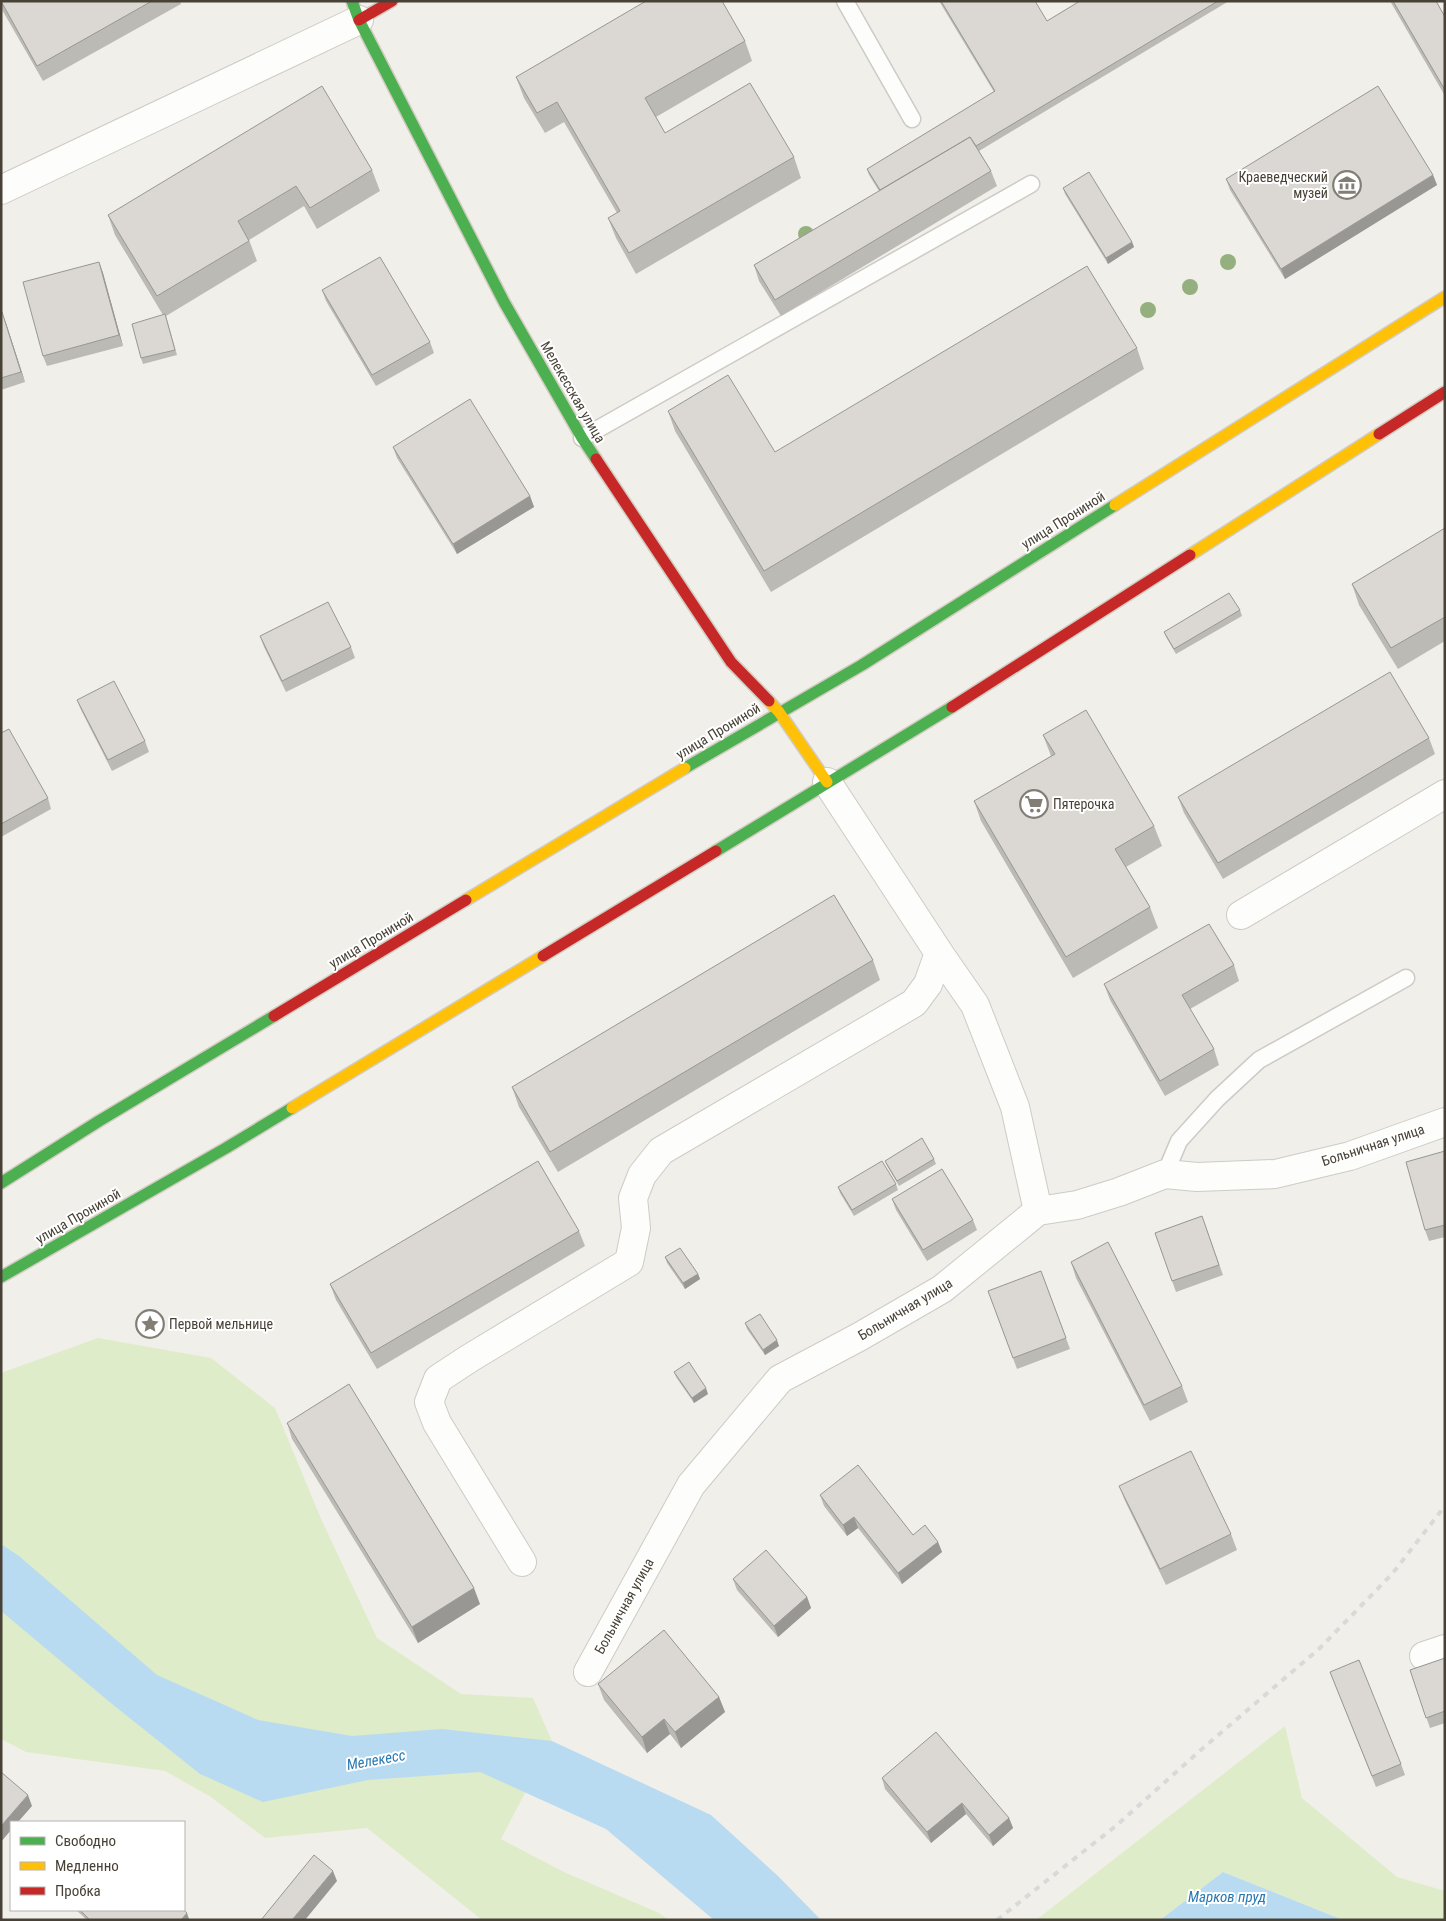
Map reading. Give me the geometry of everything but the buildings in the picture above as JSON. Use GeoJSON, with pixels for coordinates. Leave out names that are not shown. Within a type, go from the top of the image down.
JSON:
{"type":"FeatureCollection","features":[{"type":"Feature","properties":{"kind":"main road"},"geometry":{"type":"LineString","coordinates":[[355,10],[392,1]]}},
{"type":"Feature","properties":{"kind":"main road","name":"Мелекесская улица"},"geometry":{"type":"LineString","coordinates":[[355,10],[504,302],[582,438],[731,662],[779,712],[827,782]]}},
{"type":"Feature","properties":{"kind":"main road","name":"улица Прониной"},"geometry":{"type":"LineString","coordinates":[[1,1183],[99,1121],[779,712],[862,665],[1445,297]]}},
{"type":"Feature","properties":{"kind":"main road","name":"улица Прониной"},"geometry":{"type":"LineString","coordinates":[[1,1277],[226,1148],[827,782],[906,736],[1445,392]]}},
{"type":"Feature","properties":{"kind":"street"},"geometry":{"type":"LineString","coordinates":[[1,190],[355,10]]}},
{"type":"Feature","properties":{"kind":"street"},"geometry":{"type":"LineString","coordinates":[[827,782],[974,1005],[1015,1107],[1038,1211]]}},
{"type":"Feature","properties":{"kind":"street"},"geometry":{"type":"LineString","coordinates":[[1241,915],[1445,794]]}},
{"type":"Feature","properties":{"kind":"street"},"geometry":{"type":"LineString","coordinates":[[522,1562],[437,1423],[429,1402],[438,1379],[629,1262],[636,1228],[633,1198],[642,1175],[661,1151],[914,1003],[928,984],[939,953]]}},
{"type":"Feature","properties":{"kind":"street","name":"Больничная улица"},"geometry":{"type":"LineString","coordinates":[[588,1672],[691,1485],[780,1379],[942,1289],[1038,1211],[1077,1205],[1119,1192],[1165,1174],[1197,1177],[1275,1174],[1350,1156],[1445,1122]]}},
{"type":"Feature","properties":{"kind":"lane"},"geometry":{"type":"LineString","coordinates":[[845,1],[912,119]]}},
{"type":"Feature","properties":{"kind":"lane"},"geometry":{"type":"LineString","coordinates":[[582,438],[1031,184]]}},
{"type":"Feature","properties":{"kind":"lane"},"geometry":{"type":"LineString","coordinates":[[1165,1174],[1179,1141],[1217,1099],[1259,1060],[1406,978]]}},
{"type":"Feature","properties":{"kind":"green space"},"geometry":{"type":"Polygon","coordinates":[[[98,1338],[211,1358],[275,1408],[322,1521],[377,1638],[461,1694],[533,1698],[552,1741],[501,1839],[564,1872],[659,1913],[669,1920],[482,1920],[367,1828],[265,1838],[211,1797],[165,1771],[26,1752],[1,1739],[1,1373],[98,1338]]]}},
{"type":"Feature","properties":{"kind":"green space"},"geometry":{"type":"Polygon","coordinates":[[[1285,1726],[1302,1798],[1397,1877],[1445,1891],[1445,1920],[1343,1920],[1223,1872],[1160,1920],[1036,1920],[1285,1726]]]}},
{"type":"Feature","properties":{"kind":"water","name":"Мелекесс"},"geometry":{"type":"Polygon","coordinates":[[[1,1544],[19,1556],[157,1675],[258,1720],[352,1736],[442,1729],[552,1741],[711,1815],[778,1876],[821,1920],[714,1920],[606,1829],[480,1772],[368,1780],[263,1802],[200,1774],[112,1704],[1,1611],[1,1544]]]}},
{"type":"Feature","properties":{"kind":"water","name":"Марков пруд"},"geometry":{"type":"Polygon","coordinates":[[[1223,1872],[1343,1920],[1160,1920],[1223,1872]]]}},
{"type":"Feature","properties":{"kind":"railway"},"geometry":{"type":"LineString","coordinates":[[997,1920],[1117,1825],[1320,1648],[1392,1574],[1445,1506]]}},
{"type":"Feature","properties":{"kind":"traffic: fast"},"geometry":{"type":"LineString","coordinates":[[352,1],[359,20],[504,302],[596,459]]}},
{"type":"Feature","properties":{"kind":"traffic: fast"},"geometry":{"type":"LineString","coordinates":[[685,768],[862,665],[1115,505]]}},
{"type":"Feature","properties":{"kind":"traffic: fast"},"geometry":{"type":"LineString","coordinates":[[716,851],[952,707]]}},
{"type":"Feature","properties":{"kind":"traffic: fast"},"geometry":{"type":"LineString","coordinates":[[1,1183],[99,1121],[274,1016]]}},
{"type":"Feature","properties":{"kind":"traffic: fast"},"geometry":{"type":"LineString","coordinates":[[1,1277],[292,1108]]}},
{"type":"Feature","properties":{"kind":"traffic: slow"},"geometry":{"type":"LineString","coordinates":[[1115,505],[1445,297]]}},
{"type":"Feature","properties":{"kind":"traffic: slow"},"geometry":{"type":"LineString","coordinates":[[1190,555],[1379,434]]}},
{"type":"Feature","properties":{"kind":"traffic: slow"},"geometry":{"type":"LineString","coordinates":[[769,701],[779,712],[827,782]]}},
{"type":"Feature","properties":{"kind":"traffic: slow"},"geometry":{"type":"LineString","coordinates":[[466,900],[685,768]]}},
{"type":"Feature","properties":{"kind":"traffic: slow"},"geometry":{"type":"LineString","coordinates":[[292,1108],[543,956]]}},
{"type":"Feature","properties":{"kind":"traffic: jam"},"geometry":{"type":"LineString","coordinates":[[359,20],[392,1]]}},
{"type":"Feature","properties":{"kind":"traffic: jam"},"geometry":{"type":"LineString","coordinates":[[1379,434],[1445,392]]}},
{"type":"Feature","properties":{"kind":"traffic: jam"},"geometry":{"type":"LineString","coordinates":[[596,459],[731,662],[769,701]]}},
{"type":"Feature","properties":{"kind":"traffic: jam"},"geometry":{"type":"LineString","coordinates":[[952,707],[1190,555]]}},
{"type":"Feature","properties":{"kind":"traffic: jam"},"geometry":{"type":"LineString","coordinates":[[543,956],[716,851]]}},
{"type":"Feature","properties":{"kind":"traffic: jam"},"geometry":{"type":"LineString","coordinates":[[274,1016],[466,900]]}},
{"type":"Feature","properties":{"kind":"place","name":"Краеведческий музей"},"geometry":{"type":"Point","coordinates":[1347,185]}},
{"type":"Feature","properties":{"kind":"place","name":"Пятерочка"},"geometry":{"type":"Point","coordinates":[1034,804]}},
{"type":"Feature","properties":{"kind":"place","name":"Первой мельнице"},"geometry":{"type":"Point","coordinates":[150,1324]}}]}
